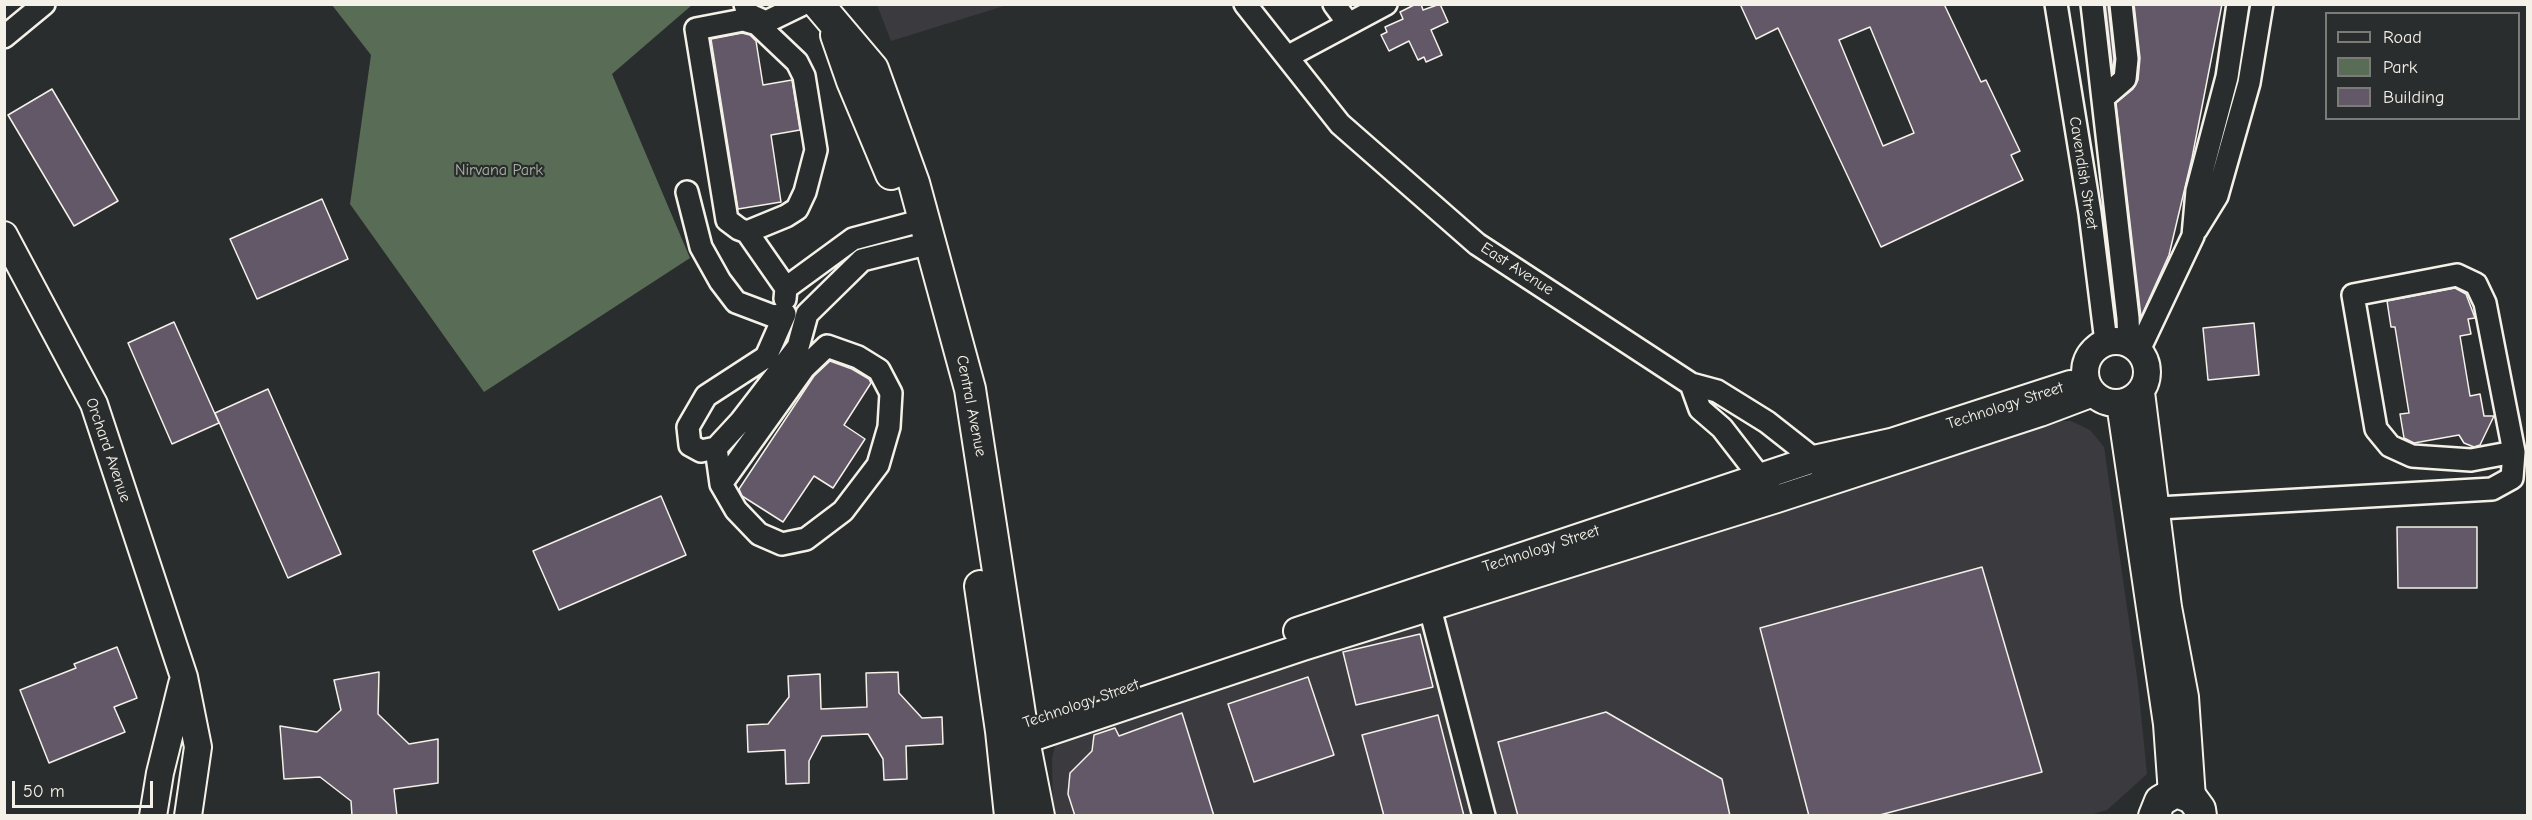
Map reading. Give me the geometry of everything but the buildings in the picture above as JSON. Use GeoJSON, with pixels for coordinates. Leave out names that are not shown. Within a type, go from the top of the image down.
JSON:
{"type":"FeatureCollection","features":[{"type":"Feature","properties":{"kind":"main road","name":"Central Avenue"},"geometry":{"type":"LineString","coordinates":[[825,13],[896,188],[918,234],[952,394],[1013,736],[1039,816]]}},
{"type":"Feature","properties":{"kind":"main road","name":"Central Avenue"},"geometry":{"type":"LineString","coordinates":[[1010,816],[1013,736]]}},
{"type":"Feature","properties":{"kind":"street"},"geometry":{"type":"LineString","coordinates":[[4,37],[44,4]]}},
{"type":"Feature","properties":{"kind":"street"},"geometry":{"type":"LineString","coordinates":[[745,4],[748,14],[766,22],[803,4]]}},
{"type":"Feature","properties":{"kind":"street","name":"East Avenue"},"geometry":{"type":"LineString","coordinates":[[1245,4],[1340,124],[1478,244],[1691,384],[1717,391],[1767,422],[1814,459],[1831,481]]}},
{"type":"Feature","properties":{"kind":"street"},"geometry":{"type":"LineString","coordinates":[[1334,4],[1348,23]]}},
{"type":"Feature","properties":{"kind":"street"},"geometry":{"type":"LineString","coordinates":[[1287,57],[1386,4]]}},
{"type":"Feature","properties":{"kind":"street","name":"Cavendish Street"},"geometry":{"type":"LineString","coordinates":[[2056,4],[2096,254],[2125,345]]}},
{"type":"Feature","properties":{"kind":"street","name":"Cavendish Street"},"geometry":{"type":"LineString","coordinates":[[2092,4],[2121,249],[2125,345]]}},
{"type":"Feature","properties":{"kind":"street"},"geometry":{"type":"LineString","coordinates":[[2103,98],[2125,79],[2127,59],[2121,4]]}},
{"type":"Feature","properties":{"kind":"street"},"geometry":{"type":"LineString","coordinates":[[2215,163],[2238,4]]}},
{"type":"Feature","properties":{"kind":"street"},"geometry":{"type":"LineString","coordinates":[[2125,345],[2193,236],[2197,191],[2215,163],[2249,83],[2262,4]]}},
{"type":"Feature","properties":{"kind":"street"},"geometry":{"type":"LineString","coordinates":[[747,232],[797,209],[805,192],[816,150],[804,76],[796,62],[757,24],[743,20],[696,29],[727,220],[739,230],[747,232],[786,288],[785,314],[765,357],[706,396],[688,427],[690,445],[701,451],[716,448],[748,412],[798,347],[807,314],[862,261],[918,234]]}},
{"type":"Feature","properties":{"kind":"street"},"geometry":{"type":"LineString","coordinates":[[2227,77],[2249,83]]}},
{"type":"Feature","properties":{"kind":"street"},"geometry":{"type":"LineString","coordinates":[[2086,184],[2112,181]]}},
{"type":"Feature","properties":{"kind":"street"},"geometry":{"type":"LineString","coordinates":[[687,192],[701,247],[720,281],[736,302],[773,316],[807,314]]}},
{"type":"Feature","properties":{"kind":"street","name":"Orchard Avenue"},"geometry":{"type":"LineString","coordinates":[[4,234],[94,404],[184,677],[198,747],[188,816]]}},
{"type":"Feature","properties":{"kind":"street"},"geometry":{"type":"LineString","coordinates":[[786,288],[853,239],[861,236],[918,234]]}},
{"type":"Feature","properties":{"kind":"street"},"geometry":{"type":"LineString","coordinates":[[861,236],[869,258]]}},
{"type":"Feature","properties":{"kind":"street"},"geometry":{"type":"LineString","coordinates":[[2096,254],[2121,249]]}},
{"type":"Feature","properties":{"kind":"street"},"geometry":{"type":"LineString","coordinates":[[2147,509],[2492,489],[2512,477],[2514,452],[2485,303],[2476,284],[2457,275],[2353,295],[2376,429],[2390,446],[2412,456],[2471,460],[2514,452]]}},
{"type":"Feature","properties":{"kind":"street"},"geometry":{"type":"LineString","coordinates":[[2125,345],[2145,359],[2148,371],[2146,382],[2131,398],[2109,403],[2089,386],[2085,368],[2088,357],[2096,348],[2125,345]]}},
{"type":"Feature","properties":{"kind":"street"},"geometry":{"type":"LineString","coordinates":[[716,448],[721,484],[736,510],[759,534],[782,544],[806,539],[843,510],[879,465],[889,427],[891,393],[879,369],[858,357],[827,346],[804,368],[721,484]]}},
{"type":"Feature","properties":{"kind":"street"},"geometry":{"type":"LineString","coordinates":[[1691,384],[1700,409],[1722,428],[1777,499]]}},
{"type":"Feature","properties":{"kind":"street"},"geometry":{"type":"LineString","coordinates":[[1484,816],[1427,597],[1777,499],[2040,413],[2089,386]]}},
{"type":"Feature","properties":{"kind":"street","name":"Technology Street"},"geometry":{"type":"LineString","coordinates":[[1013,736],[1427,597],[1814,459],[1891,442],[2089,386]]}},
{"type":"Feature","properties":{"kind":"street"},"geometry":{"type":"LineString","coordinates":[[2131,398],[2147,509],[2167,724],[2169,807]]}},
{"type":"Feature","properties":{"kind":"street"},"geometry":{"type":"LineString","coordinates":[[153,816],[160,773],[184,677]]}},
{"type":"Feature","properties":{"kind":"shaded area"},"geometry":{"type":"Polygon","coordinates":[[[877,5],[1007,5],[891,41],[877,5]]]}},
{"type":"Feature","properties":{"kind":"shaded area"},"geometry":{"type":"Polygon","coordinates":[[[2044,421],[2071,421],[2090,430],[2104,447],[2138,684],[2147,774],[2107,810],[2087,816],[1053,816],[1052,758],[1057,739],[2044,421]]]}},
{"type":"Feature","properties":{"kind":"green space","name":"Nirvana Park"},"geometry":{"type":"Polygon","coordinates":[[[332,5],[692,5],[612,74],[690,258],[484,392],[350,204],[371,55],[332,5]]]}}]}
